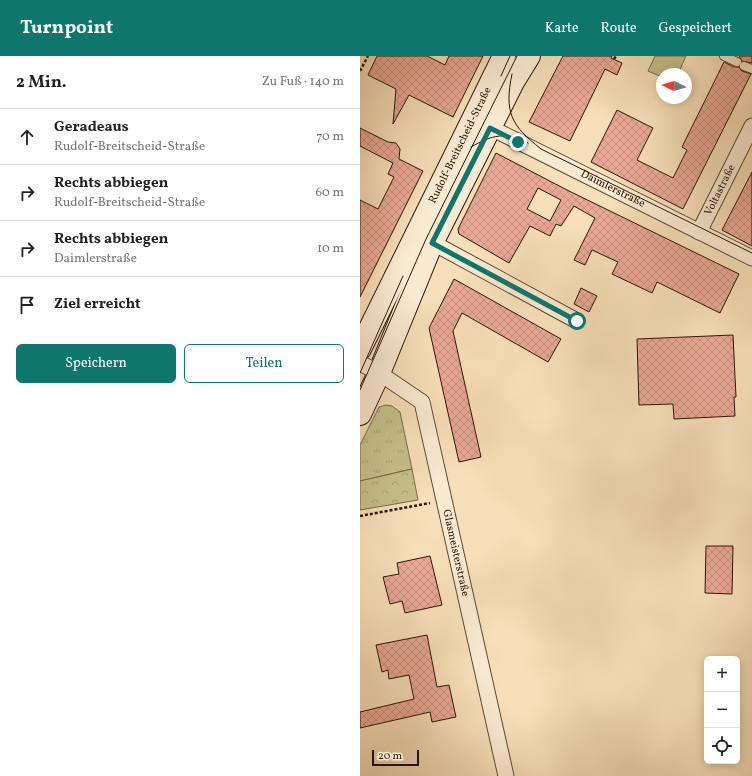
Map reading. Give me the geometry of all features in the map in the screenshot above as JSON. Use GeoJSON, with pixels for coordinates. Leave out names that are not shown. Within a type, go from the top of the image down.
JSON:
{"type":"FeatureCollection","features":[{"type":"Feature","properties":{"kind":"street","name":"Rudolf-Breitscheid-Straße"},"geometry":{"type":"LineString","coordinates":[[360,349],[424,238],[481,124],[504,56]]}},
{"type":"Feature","properties":{"kind":"street","name":"Rudolf-Breitscheid-Straße"},"geometry":{"type":"LineString","coordinates":[[481,124],[513,82],[529,56]]}},
{"type":"Feature","properties":{"kind":"street","name":"Daimlerstraße"},"geometry":{"type":"LineString","coordinates":[[481,124],[752,258]]}},
{"type":"Feature","properties":{"kind":"street","name":"Voltastraße"},"geometry":{"type":"LineString","coordinates":[[699,232],[752,126]]}},
{"type":"Feature","properties":{"kind":"street","name":"Rudolf-Breitscheid-Straße"},"geometry":{"type":"LineString","coordinates":[[360,414],[379,373],[424,238]]}},
{"type":"Feature","properties":{"kind":"street"},"geometry":{"type":"LineString","coordinates":[[424,238],[577,321]]}},
{"type":"Feature","properties":{"kind":"street","name":"Glasmeisterstraße"},"geometry":{"type":"LineString","coordinates":[[360,363],[379,373],[422,402],[506,776]]}},
{"type":"Feature","properties":{"kind":"lane","name":"Rudolf-Breitscheid-Straße"},"geometry":{"type":"LineString","coordinates":[[513,82],[523,56]]}},
{"type":"Feature","properties":{"kind":"lane"},"geometry":{"type":"LineString","coordinates":[[724,56],[736,62]]}},
{"type":"Feature","properties":{"kind":"path"},"geometry":{"type":"LineString","coordinates":[[360,71],[368,56]]}},
{"type":"Feature","properties":{"kind":"path"},"geometry":{"type":"LineString","coordinates":[[360,516],[444,500]]}},
{"type":"Feature","properties":{"kind":"green space"},"geometry":{"type":"Polygon","coordinates":[[[655,56],[686,56],[681,68],[656,68],[656,74],[648,71],[655,56]]]}},
{"type":"Feature","properties":{"kind":"green space"},"geometry":{"type":"Polygon","coordinates":[[[386,405],[392,406],[400,412],[412,469],[360,481],[360,445],[379,407],[386,405]]]}},
{"type":"Feature","properties":{"kind":"green space"},"geometry":{"type":"Polygon","coordinates":[[[412,469],[418,500],[360,510],[360,481],[412,469]]]}},
{"type":"Feature","properties":{"kind":"building"},"geometry":{"type":"Polygon","coordinates":[[[377,56],[427,56],[445,65],[449,56],[483,56],[453,117],[409,95],[393,124],[396,89],[368,75],[377,56]]]}},
{"type":"Feature","properties":{"kind":"building"},"geometry":{"type":"Polygon","coordinates":[[[563,56],[612,56],[611,58],[622,63],[617,75],[605,69],[570,141],[529,122],[563,56]]]}},
{"type":"Feature","properties":{"kind":"building"},"geometry":{"type":"Polygon","coordinates":[[[739,56],[752,56],[752,63],[742,61],[739,56]]]}},
{"type":"Feature","properties":{"kind":"building"},"geometry":{"type":"Polygon","coordinates":[[[724,62],[734,67],[739,67],[742,71],[751,74],[683,209],[591,162],[617,110],[653,128],[637,160],[673,178],[687,150],[682,147],[724,62]]]}},
{"type":"Feature","properties":{"kind":"building"},"geometry":{"type":"Polygon","coordinates":[[[360,128],[388,142],[396,143],[400,149],[399,159],[423,171],[360,297],[360,200],[378,209],[394,177],[388,174],[393,163],[360,146],[360,128]]]}},
{"type":"Feature","properties":{"kind":"building"},"geometry":{"type":"Polygon","coordinates":[[[496,153],[567,190],[739,274],[720,313],[657,282],[652,293],[612,274],[618,262],[592,250],[585,265],[574,260],[595,218],[574,206],[561,226],[556,224],[550,236],[530,226],[509,263],[459,234],[458,229],[496,153]],[[538,188],[527,209],[550,221],[561,200],[538,188]]]}},
{"type":"Feature","properties":{"kind":"building"},"geometry":{"type":"Polygon","coordinates":[[[752,172],[752,246],[722,230],[752,172]]]}},
{"type":"Feature","properties":{"kind":"building"},"geometry":{"type":"Polygon","coordinates":[[[454,279],[561,339],[548,362],[462,313],[453,331],[481,457],[459,462],[429,328],[454,279]]]}},
{"type":"Feature","properties":{"kind":"building"},"geometry":{"type":"Polygon","coordinates":[[[581,288],[597,296],[589,312],[574,304],[581,288]]]}},
{"type":"Feature","properties":{"kind":"building"},"geometry":{"type":"Polygon","coordinates":[[[733,335],[736,397],[734,397],[735,416],[674,419],[673,404],[639,405],[637,339],[733,335]]]}},
{"type":"Feature","properties":{"kind":"building"},"geometry":{"type":"Polygon","coordinates":[[[706,546],[733,546],[732,594],[705,593],[706,546]]]}},
{"type":"Feature","properties":{"kind":"building"},"geometry":{"type":"Polygon","coordinates":[[[430,556],[442,605],[405,613],[402,601],[390,604],[383,577],[399,574],[397,563],[430,556]]]}},
{"type":"Feature","properties":{"kind":"building"},"geometry":{"type":"Polygon","coordinates":[[[427,635],[437,687],[449,685],[456,717],[432,722],[430,712],[360,728],[360,712],[414,699],[409,675],[389,679],[388,670],[382,672],[376,645],[427,635]]]}},
{"type":"Feature","properties":{"kind":"tram line"},"geometry":{"type":"LineString","coordinates":[[501,76],[510,56]]}},
{"type":"Feature","properties":{"kind":"tram line"},"geometry":{"type":"LineString","coordinates":[[360,390],[426,239],[517,56]]}},
{"type":"Feature","properties":{"kind":"tram line"},"geometry":{"type":"LineString","coordinates":[[512,74],[509,99],[512,117],[523,133],[541,149],[752,253]]}},
{"type":"Feature","properties":{"kind":"tram line"},"geometry":{"type":"LineString","coordinates":[[471,147],[492,137],[499,136],[513,137],[528,143]]}},
{"type":"Feature","properties":{"kind":"tram line"},"geometry":{"type":"LineString","coordinates":[[360,373],[403,276]]}},
{"type":"Feature","properties":{"kind":"route"},"geometry":{"type":"LineString","coordinates":[[518,142],[490,128],[432,243],[577,321]]}}]}
